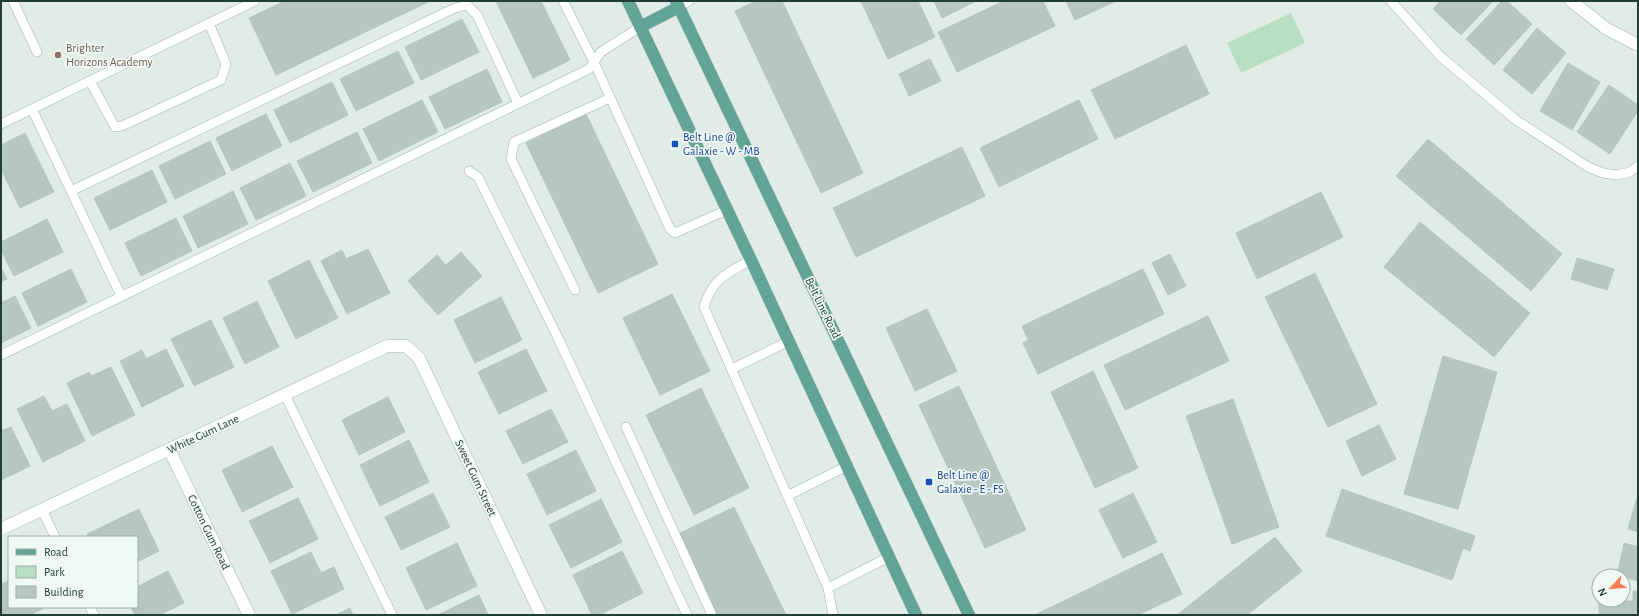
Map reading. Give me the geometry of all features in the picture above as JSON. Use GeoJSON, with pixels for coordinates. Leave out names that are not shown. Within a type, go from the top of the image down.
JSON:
{"type":"FeatureCollection","features":[{"type":"Feature","properties":{"kind":"main road"},"geometry":{"type":"LineString","coordinates":[[628,1],[789,341],[916,615]]}},
{"type":"Feature","properties":{"kind":"main road"},"geometry":{"type":"LineString","coordinates":[[640,27],[682,3]]}},
{"type":"Feature","properties":{"kind":"main road","name":"Belt Line Road"},"geometry":{"type":"LineString","coordinates":[[682,3],[969,615]]}},
{"type":"Feature","properties":{"kind":"street"},"geometry":{"type":"LineString","coordinates":[[1570,1],[1607,29],[1638,45]]}},
{"type":"Feature","properties":{"kind":"street","name":"White Gum Lane"},"geometry":{"type":"LineString","coordinates":[[1,529],[387,346],[406,346]]}},
{"type":"Feature","properties":{"kind":"street","name":"Sweet Gum Street"},"geometry":{"type":"LineString","coordinates":[[406,346],[419,358],[541,615]]}},
{"type":"Feature","properties":{"kind":"street","name":"Cotton Gum Road"},"geometry":{"type":"LineString","coordinates":[[169,450],[249,615]]}},
{"type":"Feature","properties":{"kind":"lane"},"geometry":{"type":"LineString","coordinates":[[13,1],[37,52]]}},
{"type":"Feature","properties":{"kind":"lane"},"geometry":{"type":"LineString","coordinates":[[1,124],[255,1]]}},
{"type":"Feature","properties":{"kind":"lane"},"geometry":{"type":"LineString","coordinates":[[563,1],[594,62],[670,229],[675,233],[727,210]]}},
{"type":"Feature","properties":{"kind":"lane"},"geometry":{"type":"LineString","coordinates":[[1391,1],[1440,56],[1516,120],[1588,167],[1603,174],[1630,172],[1638,166]]}},
{"type":"Feature","properties":{"kind":"lane"},"geometry":{"type":"LineString","coordinates":[[71,191],[455,8],[467,5],[476,15],[518,103]]}},
{"type":"Feature","properties":{"kind":"lane"},"geometry":{"type":"LineString","coordinates":[[90,81],[114,127],[122,126],[221,80],[226,64],[209,23]]}},
{"type":"Feature","properties":{"kind":"lane"},"geometry":{"type":"LineString","coordinates":[[1,355],[589,69],[601,52],[640,27]]}},
{"type":"Feature","properties":{"kind":"lane"},"geometry":{"type":"LineString","coordinates":[[575,290],[511,159],[514,142],[610,98]]}},
{"type":"Feature","properties":{"kind":"lane"},"geometry":{"type":"LineString","coordinates":[[32,109],[121,296]]}},
{"type":"Feature","properties":{"kind":"lane"},"geometry":{"type":"LineString","coordinates":[[469,171],[478,176],[559,340],[687,615]]}},
{"type":"Feature","properties":{"kind":"lane"},"geometry":{"type":"LineString","coordinates":[[751,260],[723,276],[708,293],[704,307],[828,588],[833,615]]}},
{"type":"Feature","properties":{"kind":"lane"},"geometry":{"type":"LineString","coordinates":[[732,370],[789,341]]}},
{"type":"Feature","properties":{"kind":"lane"},"geometry":{"type":"LineString","coordinates":[[285,395],[392,615]]}},
{"type":"Feature","properties":{"kind":"lane"},"geometry":{"type":"LineString","coordinates":[[626,427],[712,615]]}},
{"type":"Feature","properties":{"kind":"lane"},"geometry":{"type":"LineString","coordinates":[[787,496],[847,466]]}},
{"type":"Feature","properties":{"kind":"lane"},"geometry":{"type":"LineString","coordinates":[[42,510],[55,536]]}},
{"type":"Feature","properties":{"kind":"lane"},"geometry":{"type":"LineString","coordinates":[[828,588],[889,557]]}},
{"type":"Feature","properties":{"kind":"green space"},"geometry":{"type":"Polygon","coordinates":[[[1291,13],[1305,43],[1241,73],[1227,43],[1291,13]]]}},
{"type":"Feature","properties":{"kind":"building"},"geometry":{"type":"Polygon","coordinates":[[[285,1],[430,1],[276,75],[249,18],[285,1]]]}},
{"type":"Feature","properties":{"kind":"building"},"geometry":{"type":"Polygon","coordinates":[[[496,1],[541,1],[570,60],[533,78],[496,1]]]}},
{"type":"Feature","properties":{"kind":"building"},"geometry":{"type":"Polygon","coordinates":[[[756,1],[782,1],[863,173],[821,193],[735,11],[756,1]]]}},
{"type":"Feature","properties":{"kind":"building"},"geometry":{"type":"Polygon","coordinates":[[[861,1],[918,1],[935,37],[888,59],[861,1]]]}},
{"type":"Feature","properties":{"kind":"building"},"geometry":{"type":"Polygon","coordinates":[[[934,1],[976,1],[942,18],[934,1]]]}},
{"type":"Feature","properties":{"kind":"building"},"geometry":{"type":"Polygon","coordinates":[[[1004,1],[1043,1],[1055,26],[957,72],[938,32],[1004,1]]]}},
{"type":"Feature","properties":{"kind":"building"},"geometry":{"type":"Polygon","coordinates":[[[1066,1],[1116,1],[1075,20],[1066,1]]]}},
{"type":"Feature","properties":{"kind":"building"},"geometry":{"type":"Polygon","coordinates":[[[1440,1],[1493,1],[1461,35],[1433,9],[1440,1]]]}},
{"type":"Feature","properties":{"kind":"building"},"geometry":{"type":"Polygon","coordinates":[[[1502,1],[1507,1],[1532,24],[1494,65],[1466,39],[1502,1]]]}},
{"type":"Feature","properties":{"kind":"building"},"geometry":{"type":"Polygon","coordinates":[[[462,19],[479,52],[421,80],[405,47],[462,19]]]}},
{"type":"Feature","properties":{"kind":"building"},"geometry":{"type":"Polygon","coordinates":[[[1537,28],[1566,53],[1532,94],[1503,70],[1537,28]]]}},
{"type":"Feature","properties":{"kind":"building"},"geometry":{"type":"Polygon","coordinates":[[[1186,45],[1209,94],[1115,139],[1091,90],[1186,45]]]}},
{"type":"Feature","properties":{"kind":"building"},"geometry":{"type":"Polygon","coordinates":[[[398,51],[414,83],[356,111],[340,79],[398,51]]]}},
{"type":"Feature","properties":{"kind":"building"},"geometry":{"type":"Polygon","coordinates":[[[930,59],[941,81],[909,96],[899,74],[930,59]]]}},
{"type":"Feature","properties":{"kind":"building"},"geometry":{"type":"Polygon","coordinates":[[[1568,63],[1600,82],[1572,130],[1540,111],[1568,63]]]}},
{"type":"Feature","properties":{"kind":"building"},"geometry":{"type":"Polygon","coordinates":[[[487,69],[502,102],[445,129],[429,97],[487,69]]]}},
{"type":"Feature","properties":{"kind":"building"},"geometry":{"type":"Polygon","coordinates":[[[332,82],[348,115],[290,143],[274,110],[332,82]]]}},
{"type":"Feature","properties":{"kind":"building"},"geometry":{"type":"Polygon","coordinates":[[[1609,85],[1638,105],[1638,111],[1610,154],[1577,132],[1609,85]]]}},
{"type":"Feature","properties":{"kind":"building"},"geometry":{"type":"Polygon","coordinates":[[[422,100],[438,132],[379,161],[363,129],[422,100]]]}},
{"type":"Feature","properties":{"kind":"building"},"geometry":{"type":"Polygon","coordinates":[[[1079,100],[1098,139],[999,187],[980,148],[1079,100]]]}},
{"type":"Feature","properties":{"kind":"building"},"geometry":{"type":"Polygon","coordinates":[[[266,114],[282,146],[232,171],[216,138],[266,114]]]}},
{"type":"Feature","properties":{"kind":"building"},"geometry":{"type":"Polygon","coordinates":[[[586,114],[658,264],[598,293],[526,143],[586,114]]]}},
{"type":"Feature","properties":{"kind":"building"},"geometry":{"type":"Polygon","coordinates":[[[357,132],[372,163],[313,192],[297,161],[357,132]]]}},
{"type":"Feature","properties":{"kind":"building"},"geometry":{"type":"Polygon","coordinates":[[[25,133],[54,192],[20,208],[1,169],[1,145],[25,133]]]}},
{"type":"Feature","properties":{"kind":"building"},"geometry":{"type":"Polygon","coordinates":[[[1428,139],[1562,254],[1531,291],[1396,176],[1428,139]]]}},
{"type":"Feature","properties":{"kind":"building"},"geometry":{"type":"Polygon","coordinates":[[[210,141],[226,174],[175,199],[159,166],[210,141]]]}},
{"type":"Feature","properties":{"kind":"building"},"geometry":{"type":"Polygon","coordinates":[[[962,147],[985,196],[856,257],[833,208],[962,147]]]}},
{"type":"Feature","properties":{"kind":"building"},"geometry":{"type":"Polygon","coordinates":[[[290,163],[306,196],[256,220],[240,188],[290,163]]]}},
{"type":"Feature","properties":{"kind":"building"},"geometry":{"type":"Polygon","coordinates":[[[152,170],[167,202],[110,230],[94,198],[152,170]]]}},
{"type":"Feature","properties":{"kind":"building"},"geometry":{"type":"Polygon","coordinates":[[[233,191],[248,224],[198,248],[183,216],[233,191]]]}},
{"type":"Feature","properties":{"kind":"building"},"geometry":{"type":"Polygon","coordinates":[[[1321,192],[1343,237],[1257,279],[1236,233],[1321,192]]]}},
{"type":"Feature","properties":{"kind":"building"},"geometry":{"type":"Polygon","coordinates":[[[176,218],[192,251],[141,276],[125,243],[176,218]]]}},
{"type":"Feature","properties":{"kind":"building"},"geometry":{"type":"Polygon","coordinates":[[[47,219],[63,252],[14,276],[1,250],[1,242],[47,219]]]}},
{"type":"Feature","properties":{"kind":"building"},"geometry":{"type":"Polygon","coordinates":[[[1420,222],[1530,313],[1494,357],[1384,267],[1420,222]]]}},
{"type":"Feature","properties":{"kind":"building"},"geometry":{"type":"Polygon","coordinates":[[[368,249],[390,293],[347,314],[321,261],[342,250],[346,259],[368,249]]]}},
{"type":"Feature","properties":{"kind":"building"},"geometry":{"type":"Polygon","coordinates":[[[461,252],[482,276],[438,315],[408,281],[437,255],[446,265],[461,252]]]}},
{"type":"Feature","properties":{"kind":"building"},"geometry":{"type":"Polygon","coordinates":[[[1170,254],[1186,286],[1168,295],[1152,263],[1170,254]]]}},
{"type":"Feature","properties":{"kind":"building"},"geometry":{"type":"Polygon","coordinates":[[[1577,258],[1614,269],[1607,290],[1571,279],[1577,258]]]}},
{"type":"Feature","properties":{"kind":"building"},"geometry":{"type":"Polygon","coordinates":[[[309,260],[338,318],[296,339],[268,281],[309,260]]]}},
{"type":"Feature","properties":{"kind":"building"},"geometry":{"type":"Polygon","coordinates":[[[1,268],[7,279],[1,282],[1,268]]]}},
{"type":"Feature","properties":{"kind":"building"},"geometry":{"type":"Polygon","coordinates":[[[71,269],[87,302],[38,326],[22,293],[71,269]]]}},
{"type":"Feature","properties":{"kind":"building"},"geometry":{"type":"Polygon","coordinates":[[[1143,269],[1164,314],[1038,374],[1023,343],[1028,340],[1022,326],[1143,269]]]}},
{"type":"Feature","properties":{"kind":"building"},"geometry":{"type":"Polygon","coordinates":[[[1315,273],[1377,404],[1328,427],[1265,297],[1315,273]]]}},
{"type":"Feature","properties":{"kind":"building"},"geometry":{"type":"Polygon","coordinates":[[[672,294],[710,371],[660,395],[623,318],[672,294]]]}},
{"type":"Feature","properties":{"kind":"building"},"geometry":{"type":"Polygon","coordinates":[[[15,296],[31,328],[1,343],[1,303],[15,296]]]}},
{"type":"Feature","properties":{"kind":"building"},"geometry":{"type":"Polygon","coordinates":[[[501,297],[522,340],[475,363],[454,320],[501,297]]]}},
{"type":"Feature","properties":{"kind":"building"},"geometry":{"type":"Polygon","coordinates":[[[257,301],[279,347],[245,364],[223,318],[257,301]]]}},
{"type":"Feature","properties":{"kind":"building"},"geometry":{"type":"Polygon","coordinates":[[[927,309],[957,371],[915,391],[886,328],[927,309]]]}},
{"type":"Feature","properties":{"kind":"building"},"geometry":{"type":"Polygon","coordinates":[[[1208,316],[1229,361],[1125,410],[1104,365],[1208,316]]]}},
{"type":"Feature","properties":{"kind":"building"},"geometry":{"type":"Polygon","coordinates":[[[211,320],[234,367],[194,386],[171,339],[211,320]]]}},
{"type":"Feature","properties":{"kind":"building"},"geometry":{"type":"Polygon","coordinates":[[[166,349],[184,386],[142,407],[120,361],[142,350],[146,359],[166,349]]]}},
{"type":"Feature","properties":{"kind":"building"},"geometry":{"type":"Polygon","coordinates":[[[526,349],[547,391],[499,414],[478,372],[526,349]]]}},
{"type":"Feature","properties":{"kind":"building"},"geometry":{"type":"Polygon","coordinates":[[[1443,356],[1497,372],[1458,509],[1404,494],[1443,356]]]}},
{"type":"Feature","properties":{"kind":"building"},"geometry":{"type":"Polygon","coordinates":[[[111,367],[135,415],[92,436],[67,383],[89,372],[91,376],[111,367]]]}},
{"type":"Feature","properties":{"kind":"building"},"geometry":{"type":"Polygon","coordinates":[[[1093,371],[1138,468],[1095,488],[1051,392],[1093,371]]]}},
{"type":"Feature","properties":{"kind":"building"},"geometry":{"type":"Polygon","coordinates":[[[959,386],[1026,530],[985,548],[919,405],[959,386]]]}},
{"type":"Feature","properties":{"kind":"building"},"geometry":{"type":"Polygon","coordinates":[[[701,388],[749,488],[694,515],[646,415],[701,388]]]}},
{"type":"Feature","properties":{"kind":"building"},"geometry":{"type":"Polygon","coordinates":[[[44,396],[52,411],[67,404],[85,441],[43,462],[17,409],[44,396]]]}},
{"type":"Feature","properties":{"kind":"building"},"geometry":{"type":"Polygon","coordinates":[[[388,397],[405,432],[359,455],[342,420],[388,397]]]}},
{"type":"Feature","properties":{"kind":"building"},"geometry":{"type":"Polygon","coordinates":[[[1233,399],[1279,527],[1232,544],[1186,416],[1233,399]]]}},
{"type":"Feature","properties":{"kind":"building"},"geometry":{"type":"Polygon","coordinates":[[[551,409],[568,442],[523,464],[506,431],[551,409]]]}},
{"type":"Feature","properties":{"kind":"building"},"geometry":{"type":"Polygon","coordinates":[[[1379,425],[1396,459],[1362,476],[1346,441],[1379,425]]]}},
{"type":"Feature","properties":{"kind":"building"},"geometry":{"type":"Polygon","coordinates":[[[11,427],[30,466],[1,480],[1,431],[11,427]]]}},
{"type":"Feature","properties":{"kind":"building"},"geometry":{"type":"Polygon","coordinates":[[[409,440],[429,482],[380,506],[360,465],[409,440]]]}},
{"type":"Feature","properties":{"kind":"building"},"geometry":{"type":"Polygon","coordinates":[[[272,446],[293,487],[242,512],[222,470],[272,446]]]}},
{"type":"Feature","properties":{"kind":"building"},"geometry":{"type":"Polygon","coordinates":[[[576,450],[596,491],[547,515],[527,474],[576,450]]]}},
{"type":"Feature","properties":{"kind":"building"},"geometry":{"type":"Polygon","coordinates":[[[1342,489],[1475,536],[1470,551],[1463,548],[1452,580],[1326,536],[1342,489]]]}},
{"type":"Feature","properties":{"kind":"building"},"geometry":{"type":"Polygon","coordinates":[[[433,493],[450,527],[401,550],[385,517],[433,493]]]}},
{"type":"Feature","properties":{"kind":"building"},"geometry":{"type":"Polygon","coordinates":[[[1133,493],[1157,542],[1123,558],[1099,510],[1133,493]]]}},
{"type":"Feature","properties":{"kind":"building"},"geometry":{"type":"Polygon","coordinates":[[[1638,497],[1638,532],[1628,529],[1638,497]]]}},
{"type":"Feature","properties":{"kind":"building"},"geometry":{"type":"Polygon","coordinates":[[[298,498],[318,539],[270,563],[249,521],[298,498]]]}},
{"type":"Feature","properties":{"kind":"building"},"geometry":{"type":"Polygon","coordinates":[[[601,499],[622,542],[571,568],[549,525],[601,499]]]}},
{"type":"Feature","properties":{"kind":"building"},"geometry":{"type":"Polygon","coordinates":[[[734,507],[786,615],[716,615],[678,534],[734,507]]]}},
{"type":"Feature","properties":{"kind":"building"},"geometry":{"type":"Polygon","coordinates":[[[139,509],[159,551],[138,562],[138,536],[88,536],[87,534],[139,509]]]}},
{"type":"Feature","properties":{"kind":"building"},"geometry":{"type":"Polygon","coordinates":[[[1275,537],[1302,571],[1247,615],[1177,615],[1275,537]]]}},
{"type":"Feature","properties":{"kind":"building"},"geometry":{"type":"Polygon","coordinates":[[[457,543],[477,586],[426,610],[406,568],[457,543]]]}},
{"type":"Feature","properties":{"kind":"building"},"geometry":{"type":"Polygon","coordinates":[[[1624,543],[1638,547],[1638,581],[1631,579],[1631,568],[1619,568],[1624,543]]]}},
{"type":"Feature","properties":{"kind":"building"},"geometry":{"type":"Polygon","coordinates":[[[622,551],[643,593],[599,615],[592,615],[573,575],[622,551]]]}},
{"type":"Feature","properties":{"kind":"building"},"geometry":{"type":"Polygon","coordinates":[[[311,552],[321,573],[334,567],[344,589],[292,614],[271,571],[311,552]]]}},
{"type":"Feature","properties":{"kind":"building"},"geometry":{"type":"Polygon","coordinates":[[[1162,553],[1182,594],[1138,615],[1035,615],[1162,553]]]}},
{"type":"Feature","properties":{"kind":"building"},"geometry":{"type":"Polygon","coordinates":[[[168,571],[184,603],[159,615],[135,615],[132,608],[138,608],[138,586],[168,571]]]}},
{"type":"Feature","properties":{"kind":"building"},"geometry":{"type":"Polygon","coordinates":[[[8,581],[8,608],[44,608],[30,615],[1,615],[1,584],[8,581]]]}},
{"type":"Feature","properties":{"kind":"building"},"geometry":{"type":"Polygon","coordinates":[[[1633,591],[1638,591],[1638,615],[1599,615],[1599,608],[1631,608],[1633,591]]]}},
{"type":"Feature","properties":{"kind":"building"},"geometry":{"type":"Polygon","coordinates":[[[479,595],[488,615],[438,615],[479,595]]]}},
{"type":"Feature","properties":{"kind":"building"},"geometry":{"type":"Polygon","coordinates":[[[350,608],[353,615],[336,615],[350,608]]]}},
{"type":"Feature","properties":{"kind":"place","name":"Brighter Horizons Academy"},"geometry":{"type":"Point","coordinates":[58,55]}},
{"type":"Feature","properties":{"kind":"place","name":"Belt Line @ Galaxie - W - MB"},"geometry":{"type":"Point","coordinates":[675,144]}},
{"type":"Feature","properties":{"kind":"place","name":"Belt Line @ Galaxie - E - FS"},"geometry":{"type":"Point","coordinates":[929,482]}}]}
